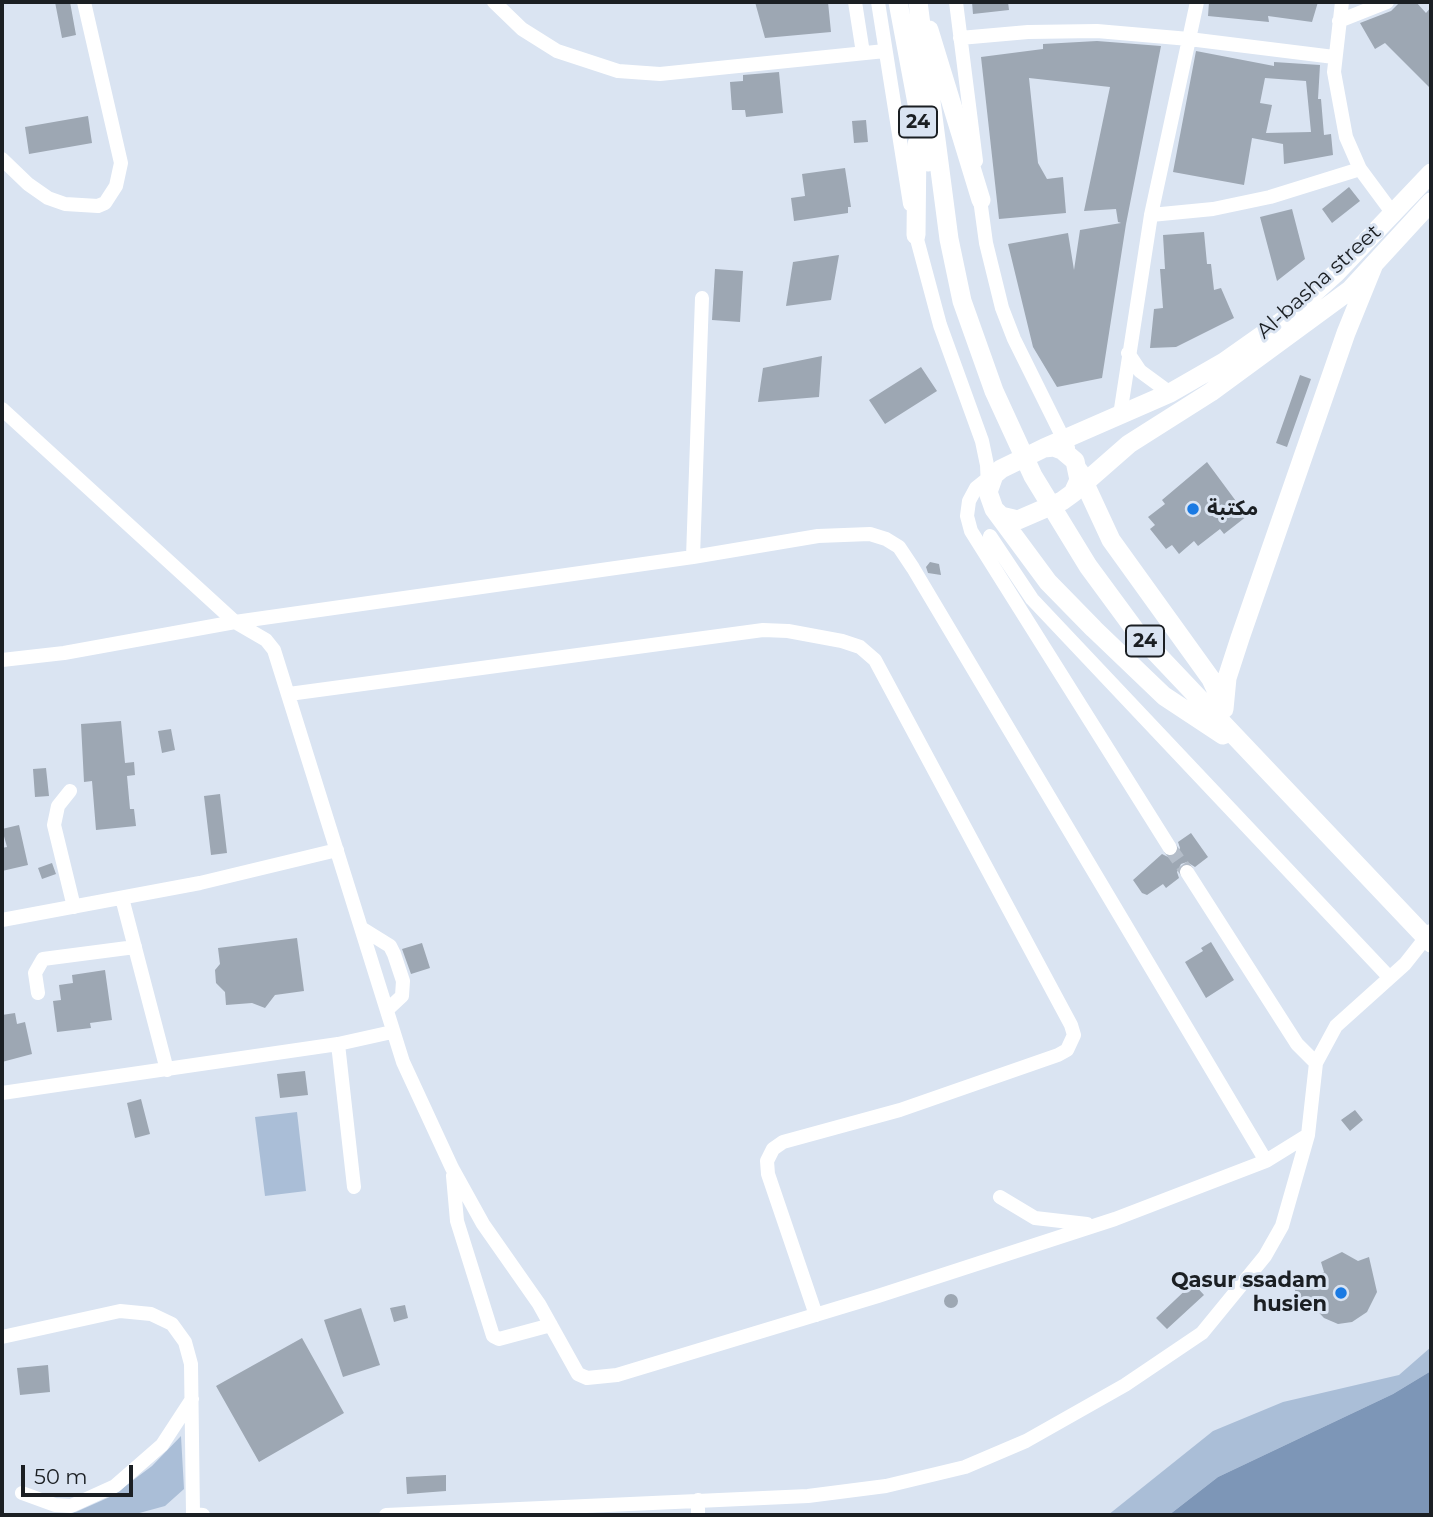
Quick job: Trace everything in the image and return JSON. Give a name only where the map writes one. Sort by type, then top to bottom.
[{"type":"main road","name":"24","points":[[898,2],[918,118],[971,332],[1006,419],[1033,476],[1112,601],[1138,634],[1431,943]]},
{"type":"main road","name":"24","points":[[918,4],[949,239]]},
{"type":"main road","points":[[918,4],[941,62],[981,200]]},
{"type":"main road","points":[[916,235],[918,118]]},
{"type":"main road","name":"Al-basha street","points":[[992,487],[1044,448],[1170,393],[1224,362],[1285,319],[1413,208],[1431,173]]},
{"type":"main road","points":[[998,532],[1062,501],[1078,477],[1211,392],[1310,322],[1350,290],[1374,264],[1413,208]]},
{"type":"main road","points":[[1224,709],[1227,678],[1240,638],[1346,333],[1374,264]]},
{"type":"main road","points":[[1044,448],[1062,450],[1111,540],[1211,679],[1240,739]]},
{"type":"main road","points":[[992,487],[998,532],[1149,681],[1266,767]]},
{"type":"street","points":[[2,159],[28,184],[48,198],[65,204],[98,206],[105,203],[116,186],[121,163],[84,2]]},
{"type":"street","points":[[494,2],[522,29],[557,51],[618,71],[660,74],[885,51]]},
{"type":"street","points":[[855,2],[863,53]]},
{"type":"street","points":[[878,2],[916,235],[940,325],[982,441],[992,487],[976,488],[969,501],[967,516],[971,531],[998,532]]},
{"type":"street","points":[[956,2],[986,243],[1002,308],[1014,339],[1064,440],[1078,477]]},
{"type":"street","points":[[1120,415],[1151,215],[1197,2]]},
{"type":"street","points":[[1342,2],[1334,57],[1343,126],[1360,169],[1413,208]]},
{"type":"street","points":[[1339,21],[1387,2]]},
{"type":"street","points":[[961,38],[1062,31],[1189,38],[1334,57]]},
{"type":"street","points":[[1151,215],[1213,209],[1270,197],[1360,169]]},
{"type":"street","points":[[692,557],[702,298]]},
{"type":"street","points":[[1128,353],[1140,371],[1170,393]]},
{"type":"street","points":[[2,409],[235,622],[266,640],[274,650],[403,1062],[452,1168],[483,1224],[551,1325],[578,1374],[587,1378],[607,1377],[816,1315],[1095,1225],[1266,1161],[1308,1135]]},
{"type":"street","points":[[998,532],[1170,848]]},
{"type":"street","points":[[998,532],[1032,599],[1389,977]]},
{"type":"street","points":[[2,660],[64,653],[235,622],[692,557],[818,536],[870,534],[899,547],[1266,1161]]},
{"type":"street","points":[[289,694],[762,630],[788,631],[842,641],[860,647],[875,660],[1074,1035],[1071,1045],[1058,1055],[921,1103],[783,1142],[773,1149],[767,1161],[768,1174],[816,1315]]},
{"type":"street","points":[[70,791],[58,806],[54,825],[74,907]]},
{"type":"street","points":[[2,920],[122,898],[337,850]]},
{"type":"street","points":[[1187,872],[1297,1044],[1316,1063]]},
{"type":"street","points":[[122,898],[167,1070]]},
{"type":"street","points":[[361,928],[390,946],[403,981],[402,996],[387,1010]]},
{"type":"street","points":[[386,1515],[698,1508],[821,1495],[886,1486],[965,1467],[1026,1441],[1125,1385],[1202,1334],[1265,1256],[1282,1226],[1293,1198],[1308,1135],[1316,1063],[1336,1026],[1405,964],[1431,931]]},
{"type":"street","points":[[38,993],[35,973],[43,959],[135,947]]},
{"type":"street","points":[[2,1093],[338,1044],[393,1032]]},
{"type":"street","points":[[338,1044],[354,1187]]},
{"type":"street","points":[[452,1168],[457,1221],[494,1336],[499,1339],[551,1325]]},
{"type":"street","points":[[1000,1197],[1035,1218],[1095,1225]]},
{"type":"street","points":[[2,1337],[120,1311],[151,1314],[172,1324],[183,1337],[191,1364],[194,1515]]},
{"type":"street","points":[[22,1493],[55,1505],[71,1506],[115,1486],[162,1445],[192,1399]]},
{"type":"shaded area","points":[[297,1112],[306,1191],[265,1196],[255,1117]]},
{"type":"shaded area","points":[[1431,1347],[1431,1371],[1393,1394],[1218,1477],[1169,1515],[1108,1515],[1213,1431],[1283,1402],[1399,1375]]},
{"type":"shaded area","points":[[1431,1371],[1431,1515],[1169,1515],[1218,1477],[1393,1394]]},
{"type":"shaded area","points":[[181,1436],[184,1489],[165,1506],[132,1515],[51,1515],[76,1512],[112,1496],[152,1466]]},
{"type":"building","points":[[55,2],[70,2],[76,35],[62,38]]},
{"type":"building","points":[[755,2],[828,2],[831,32],[765,38]]},
{"type":"building","points":[[972,2],[1008,2],[1009,10],[973,14]]},
{"type":"building","points":[[1209,2],[1318,2],[1312,22],[1268,16],[1269,22],[1208,16]]},
{"type":"building","points":[[1400,2],[1416,2],[1426,13],[1431,7],[1431,89],[1385,43],[1375,49],[1360,23],[1391,11]]},
{"type":"building","points":[[1097,41],[1161,46],[1126,224],[1102,378],[1057,387],[1033,347],[1008,244],[1068,233],[1074,270],[1080,230],[1121,223],[1118,222],[1116,209],[1084,211],[1110,87],[1029,78],[1038,163],[1047,179],[1063,177],[1066,213],[999,219],[981,57],[1043,49],[1043,44]]},
{"type":"building","points":[[1196,51],[1274,66],[1274,62],[1320,65],[1318,99],[1321,99],[1324,135],[1331,134],[1333,155],[1284,164],[1283,144],[1252,138],[1244,185],[1173,172]],"holes":[[[1265,78],[1306,81],[1311,132],[1266,133],[1272,105],[1260,103]]]},
{"type":"building","points":[[779,72],[783,113],[746,117],[745,110],[732,110],[730,82],[743,81],[743,75]]},
{"type":"building","points":[[88,116],[92,143],[29,154],[25,127]]},
{"type":"building","points":[[866,120],[868,142],[854,143],[852,121]]},
{"type":"building","points":[[845,168],[851,207],[848,207],[848,213],[794,221],[791,198],[805,196],[802,174]]},
{"type":"building","points":[[1349,187],[1360,201],[1332,223],[1322,209]]},
{"type":"building","points":[[1292,209],[1305,259],[1277,281],[1260,217]]},
{"type":"building","points":[[1204,232],[1207,264],[1211,264],[1214,290],[1221,288],[1234,318],[1176,347],[1150,348],[1154,309],[1163,308],[1160,269],[1165,269],[1163,235]]},
{"type":"building","points":[[839,255],[831,300],[786,306],[793,262]]},
{"type":"building","points":[[715,269],[743,271],[740,322],[712,320]]},
{"type":"building","points":[[822,356],[819,397],[758,402],[763,368]]},
{"type":"building","points":[[921,367],[937,391],[885,424],[869,400]]},
{"type":"building","points":[[1300,375],[1311,379],[1287,447],[1276,443]]},
{"type":"building","name":"مكتبة","points":[[1207,462],[1247,516],[1224,534],[1220,529],[1198,546],[1194,541],[1179,554],[1172,545],[1166,549],[1150,529],[1155,525],[1148,517],[1165,504],[1162,500]]},
{"type":"building","points":[[930,562],[939,564],[941,575],[928,573],[926,567]]},
{"type":"building","points":[[121,721],[125,763],[134,762],[135,775],[127,776],[130,809],[134,809],[136,826],[96,830],[92,781],[84,782],[81,724]]},
{"type":"building","points":[[171,729],[175,750],[162,753],[158,731]]},
{"type":"building","points":[[46,768],[49,796],[35,797],[33,769]]},
{"type":"building","points":[[220,794],[227,853],[211,855],[204,796]]},
{"type":"building","points":[[19,825],[28,865],[2,871],[2,848],[7,847],[2,829]]},
{"type":"building","points":[[1191,833],[1208,857],[1195,867],[1187,862],[1181,864],[1177,872],[1179,878],[1166,888],[1163,884],[1147,895],[1142,893],[1133,880],[1162,854],[1170,858],[1176,856],[1180,848],[1178,842]]},
{"type":"building","points":[[52,863],[56,874],[42,879],[38,868]]},
{"type":"building","points":[[297,938],[304,991],[275,995],[265,1008],[252,1003],[226,1005],[225,992],[216,983],[215,970],[220,964],[218,948]]},
{"type":"building","points":[[1211,942],[1234,980],[1206,998],[1185,962],[1203,951],[1201,948]]},
{"type":"building","points":[[422,943],[430,968],[411,974],[402,949]]},
{"type":"building","points":[[105,970],[112,1020],[90,1023],[91,1028],[57,1032],[53,1001],[61,1000],[59,985],[73,983],[72,975]]},
{"type":"building","points":[[15,1013],[17,1024],[25,1022],[32,1054],[2,1062],[2,1015]]},
{"type":"building","points":[[305,1071],[308,1095],[280,1098],[277,1074]]},
{"type":"building","points":[[141,1099],[150,1134],[135,1138],[127,1103]]},
{"type":"building","points":[[1355,1110],[1363,1120],[1350,1131],[1341,1120]]},
{"type":"building","points":[[1342,1252],[1358,1261],[1369,1257],[1377,1292],[1367,1312],[1352,1322],[1338,1324],[1324,1318],[1308,1301],[1298,1302],[1293,1282],[1324,1272],[1321,1262]]},
{"type":"building","points":[[1193,1283],[1204,1295],[1167,1329],[1156,1318]]},
{"type":"building","points":[[951,1294],[956,1296],[956,1306],[951,1308],[946,1306],[944,1301],[946,1296]]},
{"type":"building","points":[[405,1305],[408,1318],[394,1322],[390,1308]]},
{"type":"building","points":[[361,1308],[380,1365],[343,1377],[324,1320]]},
{"type":"building","points":[[302,1338],[344,1413],[259,1462],[216,1386]]},
{"type":"building","points":[[48,1365],[50,1392],[20,1395],[17,1368]]},
{"type":"building","points":[[446,1475],[446,1491],[407,1494],[406,1477]]},
{"type":"tunnel","points":[[1170,848],[1187,872]]},
{"type":"place","name":"مكتبة","points":[[1193,509]]},
{"type":"place","name":"Qasur ssadam husien","points":[[1341,1293]]}]
